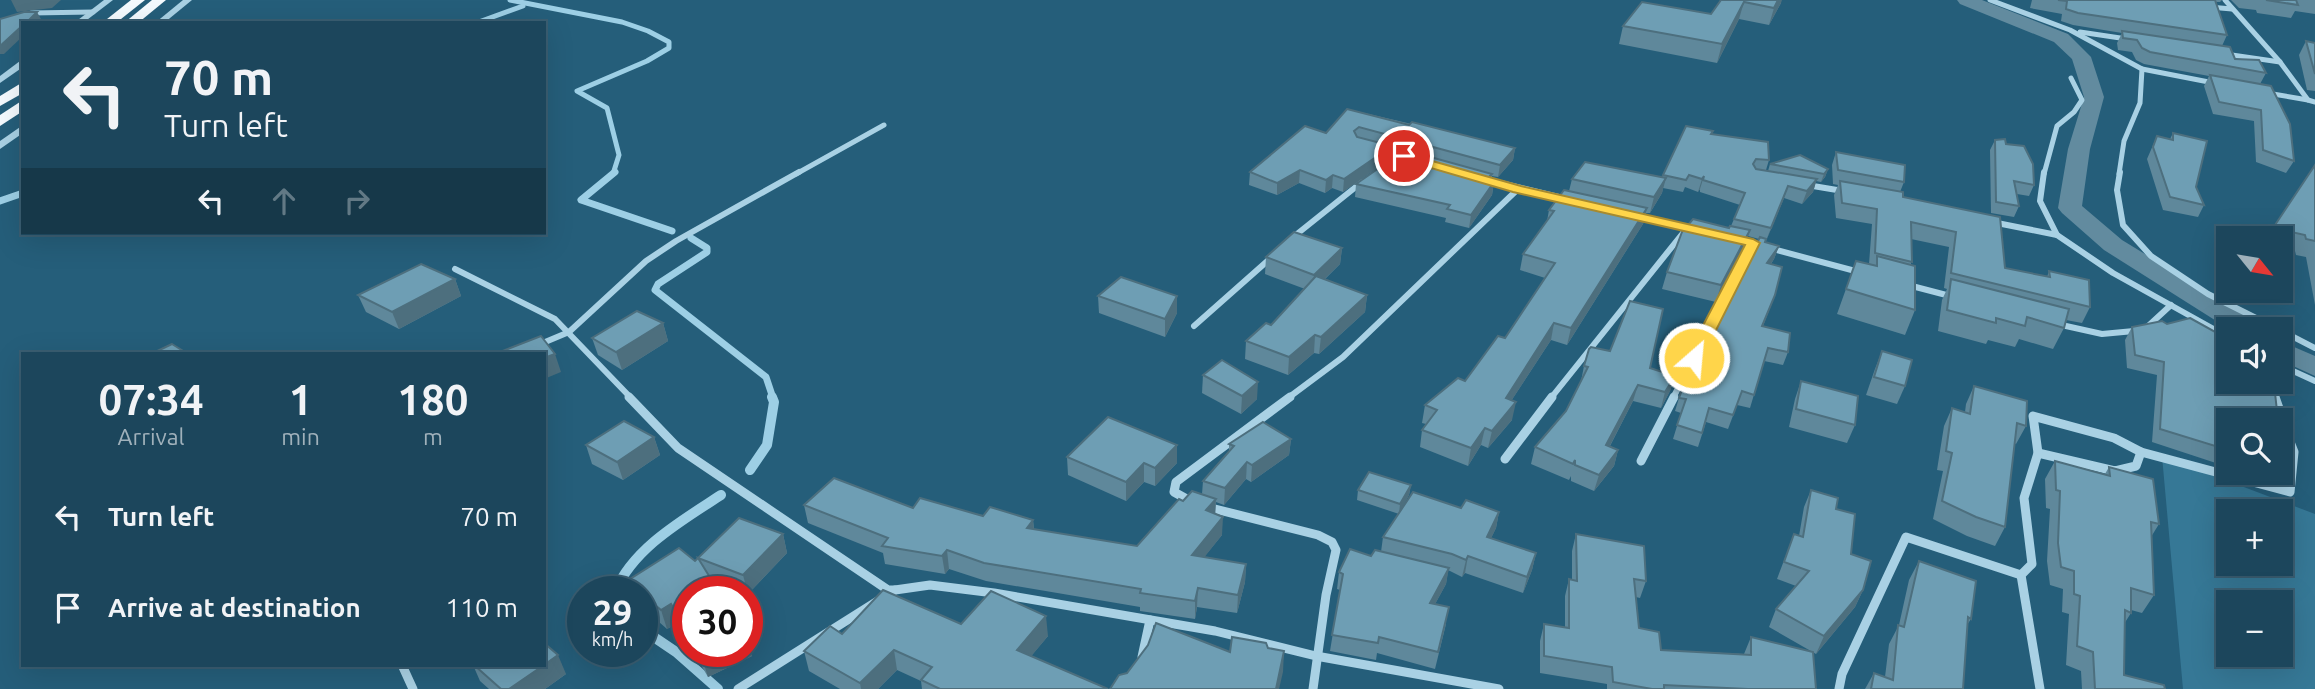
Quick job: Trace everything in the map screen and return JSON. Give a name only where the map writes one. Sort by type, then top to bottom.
[{"type":"highway","points":[[111,21],[139,0]]},
{"type":"highway","points":[[133,21],[160,0]]},
{"type":"highway","points":[[0,102],[21,87]]},
{"type":"highway","points":[[0,122],[21,106]]},
{"type":"street","points":[[81,21],[109,0]]},
{"type":"street","points":[[162,21],[188,0]]},
{"type":"street","points":[[1990,0],[2070,30],[2142,69],[2221,85]]},
{"type":"street","points":[[2225,0],[2280,62],[2308,100]]},
{"type":"street","points":[[2206,6],[2232,9]]},
{"type":"street","points":[[27,13],[93,12]]},
{"type":"street","points":[[2070,30],[2136,40]]},
{"type":"street","points":[[2214,52],[2280,62]]},
{"type":"street","points":[[2,77],[21,64]]},
{"type":"street","points":[[2142,69],[2140,103],[2124,141],[2117,190],[2123,225],[2151,257],[2208,294],[2253,317]]},
{"type":"street","points":[[2057,235],[2040,201],[2046,159],[2057,126],[2074,112],[2082,100],[2071,78]]},
{"type":"street","points":[[2258,91],[2315,102]]},
{"type":"street","points":[[531,348],[569,332],[646,261],[676,242],[884,125]]},
{"type":"street","points":[[0,146],[21,130]]},
{"type":"street","points":[[1289,241],[1370,177]]},
{"type":"street","points":[[1479,177],[1518,189],[1575,201]]},
{"type":"street","points":[[1795,183],[1849,192]]},
{"type":"street","points":[[1313,689],[1316,656],[1336,551],[1332,542],[1318,535],[1230,514],[1180,497],[1174,492],[1176,482],[1343,357],[1518,189]]},
{"type":"street","points":[[1624,213],[1698,230]]},
{"type":"street","points":[[1979,219],[2057,235],[2113,273],[2216,330]]},
{"type":"street","points":[[1505,459],[1589,348],[1687,228]]},
{"type":"street","points":[[1731,238],[1865,274]]},
{"type":"street","points":[[1641,461],[1753,243]]},
{"type":"street","points":[[1194,326],[1280,249]]},
{"type":"street","points":[[455,269],[555,319],[678,448],[888,590],[930,585],[994,593],[1215,631],[1316,656],[1499,689]]},
{"type":"street","points":[[1905,284],[1959,299]]},
{"type":"street","points":[[2050,322],[2102,334],[2125,334],[2147,328],[2171,305]]},
{"type":"street","points":[[2293,337],[2315,348]]},
{"type":"street","points":[[2293,371],[2315,381]]},
{"type":"street","points":[[2021,575],[2032,564],[2024,498],[2038,453],[2033,416],[2114,438],[2141,452],[2290,492],[2294,452],[2274,394]]},
{"type":"street","points":[[2038,453],[2115,471],[2136,466],[2141,452]]},
{"type":"street","points":[[1839,689],[1842,674],[1906,537],[2021,575]]},
{"type":"street","points":[[1336,551],[1346,553]]},
{"type":"street","points":[[2021,575],[2040,689]]},
{"type":"street","points":[[738,689],[894,590]]},
{"type":"street","points":[[1135,670],[1142,661],[1150,620]]},
{"type":"street","points":[[403,667],[413,689]]},
{"type":"shaded area","points":[[2162,456],[2216,476],[2216,485],[2238,485],[2275,499],[2216,499],[2216,576],[2293,576],[2293,506],[2315,514],[2315,689],[2183,689]]},
{"type":"building","points":[[1721,0],[1778,0],[1774,8],[1744,2],[1722,44],[1623,26],[1642,2],[1711,14]]},
{"type":"building","points":[[2058,0],[2215,0],[2227,35],[2078,13],[2066,9],[2067,1]]},
{"type":"building","points":[[2266,0],[2296,0],[2298,5]]},
{"type":"building","points":[[24,12],[37,12],[28,21],[21,21],[21,27],[0,46],[0,19]]},
{"type":"building","points":[[2122,31],[2230,47],[2235,59],[2259,60],[2266,73],[2150,52],[2142,48],[2137,40],[2123,38]]},
{"type":"building","points":[[2306,41],[2315,43],[2315,74]]},
{"type":"building","points":[[2210,75],[2271,86],[2290,124],[2294,161],[2263,150],[2261,110],[2219,102]]},
{"type":"building","points":[[1347,109],[1515,148],[1500,165],[1359,127],[1354,131],[1357,137],[1392,146],[1344,179],[1333,175],[1326,180],[1300,170],[1277,183],[1250,172],[1305,126],[1326,133]]},
{"type":"building","points":[[1686,126],[1713,131],[1711,134],[1768,142],[1769,160],[1756,159],[1753,164],[1756,169],[1817,179],[1807,191],[1788,186],[1771,228],[1734,219],[1745,193],[1703,180],[1704,176],[1702,179],[1689,175],[1686,180],[1663,175]]},
{"type":"building","points":[[2173,133],[2207,141],[2196,187],[2204,205],[2170,197],[2153,147],[2157,136],[2173,140]]},
{"type":"building","points":[[2005,139],[2006,144],[2024,146],[2033,164],[2034,185],[2014,181],[2019,206],[1996,202],[1995,140]]},
{"type":"building","points":[[1405,150],[1492,174],[1486,180],[1494,182],[1471,215],[1447,209],[1450,205],[1356,184]]},
{"type":"building","points":[[1836,152],[1905,165],[1904,182],[1838,170]]},
{"type":"building","points":[[1800,155],[1828,169],[1824,174],[1770,164]]},
{"type":"building","points":[[1585,162],[1666,178],[1654,197],[1572,179]]},
{"type":"building","points":[[2315,165],[2315,241],[2293,232],[2293,226],[2274,226]]},
{"type":"building","points":[[1840,181],[1903,192],[1903,197],[2000,217],[2005,268],[2050,277],[2049,271],[2089,280],[2090,307],[1951,273],[1956,232],[1911,222],[1912,262],[1875,253],[1877,209],[1842,203]]},
{"type":"building","points":[[1564,190],[1647,208],[1571,328],[1554,323],[1506,398],[1516,402],[1492,431],[1485,428],[1471,448],[1422,430],[1437,410],[1425,405],[1458,378],[1465,381],[1498,336],[1505,338],[1555,263],[1523,254],[1554,211],[1549,210]]},
{"type":"building","points":[[1693,219],[1750,230],[1721,285],[1667,272],[1682,232]]},
{"type":"building","points":[[1294,232],[1342,248],[1314,275],[1266,257]]},
{"type":"building","points":[[1760,237],[1766,239],[1765,242],[1779,246],[1767,263],[1782,267],[1775,295],[1762,326],[1790,333],[1788,352],[1768,348],[1754,395],[1742,391],[1733,415],[1709,408],[1702,433],[1677,425],[1686,399],[1679,398],[1685,382]]},
{"type":"building","points":[[1877,256],[1915,266],[1915,310],[1846,289],[1856,261],[1877,266]]},
{"type":"building","points":[[421,264],[455,279],[392,312],[358,295]]},
{"type":"building","points":[[1316,276],[1367,295],[1321,337],[1315,335],[1289,357],[1246,341],[1266,323],[1271,325]]},
{"type":"building","points":[[1121,277],[1177,296],[1165,319],[1098,296]]},
{"type":"building","points":[[1951,279],[2069,309],[2064,328],[2027,317],[2025,326],[1996,318],[1996,323],[1947,310]]},
{"type":"building","points":[[1630,301],[1663,309],[1650,368],[1675,376],[1665,392],[1638,385],[1606,445],[1618,450],[1599,475],[1575,465],[1575,460],[1573,464],[1535,447],[1566,411],[1588,367],[1584,366],[1589,349],[1591,347],[1610,351]]},
{"type":"building","points":[[637,311],[663,323],[616,352],[592,338]]},
{"type":"building","points":[[2190,318],[2216,332],[2216,394],[2275,394],[2277,408],[2216,408],[2216,446],[2160,429],[2164,362],[2135,355],[2132,327],[2162,321],[2167,324]]},
{"type":"building","points":[[541,336],[555,354],[546,357],[546,352],[500,352]]},
{"type":"building","points":[[172,344],[185,352],[155,352]]},
{"type":"building","points":[[1882,351],[1912,360],[1905,386],[1874,377]]},
{"type":"building","points":[[1222,360],[1258,382],[1242,396],[1203,375]]},
{"type":"building","points":[[1801,381],[1858,396],[1855,425],[1796,409]]},
{"type":"building","points":[[1974,386],[2027,401],[2026,426],[2017,423],[2005,527],[1942,501],[1952,453],[1946,451],[1952,408],[1970,414]]},
{"type":"building","points":[[1108,417],[1177,445],[1155,468],[1144,463],[1126,482],[1067,457]]},
{"type":"building","points":[[624,421],[654,437],[617,462],[586,445]]},
{"type":"building","points":[[1263,422],[1291,439],[1252,465],[1247,462],[1225,488],[1203,481],[1234,446],[1229,444]]},
{"type":"building","points":[[2055,461],[2110,476],[2109,467],[2153,479],[2159,524],[2151,522],[2154,595],[2131,588],[2131,613],[2125,610],[2124,675],[2164,685],[2165,689],[2095,689],[2093,652],[2077,646],[2080,596],[2074,594],[2074,571],[2061,567],[2058,543],[2060,491],[2056,490]]},
{"type":"building","points":[[1369,472],[1411,485],[1400,504],[1358,490]]},
{"type":"building","points":[[834,478],[913,508],[920,498],[983,516],[990,507],[1033,520],[1027,528],[1137,546],[1179,499],[1183,501],[1192,491],[1216,499],[1206,510],[1223,517],[1192,555],[1246,564],[1238,595],[1198,588],[1195,601],[1140,593],[1141,589],[984,563],[947,550],[942,556],[882,546],[888,538],[804,505]]},
{"type":"building","points":[[1811,490],[1838,498],[1836,509],[1855,514],[1851,554],[1871,561],[1863,590],[1824,636],[1776,609],[1809,571],[1784,562],[1794,534],[1803,537]]},
{"type":"building","points":[[1413,492],[1461,508],[1466,500],[1499,512],[1487,537],[1536,553],[1527,577],[1468,556],[1466,560],[1383,537]]},
{"type":"building","points":[[739,518],[783,534],[743,575],[698,558]]},
{"type":"building","points":[[1576,534],[1644,546],[1646,581],[1634,579],[1639,628],[1659,632],[1661,650],[1751,655],[1751,637],[1813,652],[1816,689],[1664,685],[1664,689],[1652,689],[1613,682],[1612,667],[1544,656],[1544,624],[1569,628],[1569,579],[1577,581]]},
{"type":"building","points":[[679,548],[695,561],[698,558],[709,576],[672,576],[672,606],[661,610],[658,607],[658,576],[635,576]]},
{"type":"building","points":[[1350,549],[1371,556],[1375,550],[1449,568],[1430,603],[1449,607],[1438,652],[1379,637],[1378,643],[1332,635],[1343,574],[1339,572]]},
{"type":"building","points":[[1919,561],[1976,581],[1971,619],[1968,617],[1963,689],[1871,689],[1874,673],[1893,680],[1898,625],[1904,627]]},
{"type":"building","points":[[883,590],[961,624],[991,591],[1046,616],[1017,650],[1108,689],[940,689],[921,680],[932,667],[894,650],[860,683],[804,651],[830,626],[842,634]]},
{"type":"building","points":[[1156,623],[1230,652],[1232,637],[1266,643],[1268,648],[1284,651],[1276,689],[1110,689],[1119,675],[1127,673],[1148,645]]},
{"type":"building","points":[[546,645],[558,655],[546,664]]},
{"type":"building","points":[[476,667],[541,667],[509,689],[501,689]]},
{"type":"waterway","points":[[510,0],[622,22],[669,42],[669,48],[647,61],[577,91],[607,108],[619,155],[613,174]]},
{"type":"waterway","points":[[1966,0],[2061,38],[2081,57],[2094,97],[2079,149],[2070,208],[2113,245],[2229,317]]},
{"type":"waterway","points":[[482,21],[523,6]]},
{"type":"waterway","points":[[613,174],[581,200],[672,231]]},
{"type":"waterway","points":[[0,201],[21,194]]},
{"type":"waterway","points":[[691,238],[707,248],[707,252],[658,284],[655,290],[766,377],[773,398]]},
{"type":"waterway","points":[[2293,356],[2315,367]]},
{"type":"waterway","points":[[750,470],[767,445],[774,402],[772,397]]},
{"type":"waterway","points":[[623,576],[660,536],[721,495]]},
{"type":"waterway","points":[[658,640],[718,689]]},
{"type":"route","points":[[1404,156],[1518,189],[1753,243],[1694,358]]}]
